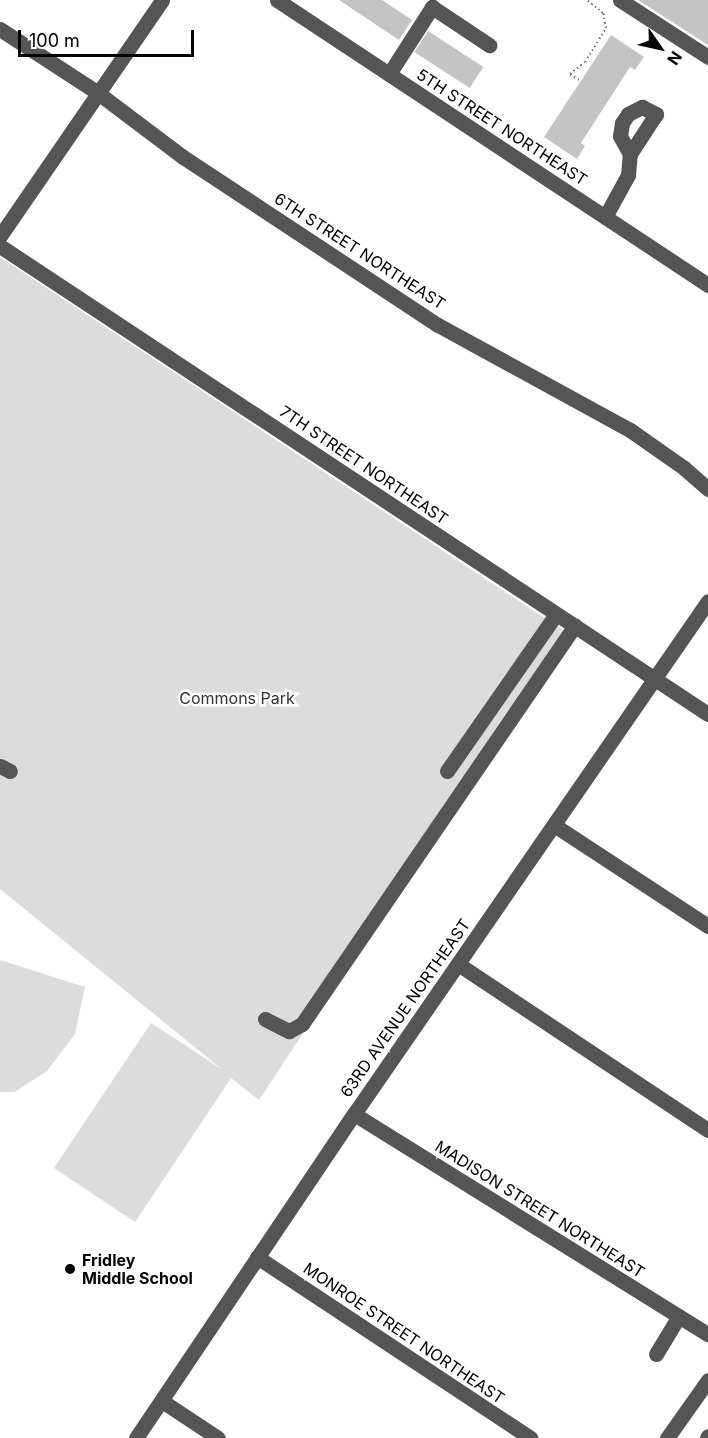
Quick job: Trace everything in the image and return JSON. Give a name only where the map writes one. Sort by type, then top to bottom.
[{"type":"street","points":[[0,236],[162,0]]},
{"type":"street","name":"5TH STREET NORTHEAST","points":[[277,0],[708,285]]},
{"type":"street","points":[[620,0],[708,57]]},
{"type":"street","points":[[388,74],[427,3],[489,45]]},
{"type":"street","name":"6TH STREET NORTHEAST","points":[[0,29],[98,93],[183,157],[429,318],[630,430],[684,468],[708,489]]},
{"type":"street","points":[[605,217],[623,188],[630,154]]},
{"type":"street","name":"7TH STREET NORTHEAST","points":[[0,246],[708,714]]},
{"type":"street","name":"63RD AVENUE NORTHEAST","points":[[136,1438],[354,1114],[708,601]]},
{"type":"street","points":[[447,771],[556,614]]},
{"type":"street","points":[[265,1019],[288,1031],[302,1024],[575,626]]},
{"type":"street","points":[[554,825],[708,926]]},
{"type":"street","points":[[458,964],[708,1130]]},
{"type":"street","name":"MADISON STREET NORTHEAST","points":[[354,1114],[708,1334]]},
{"type":"street","name":"MONROE STREET NORTHEAST","points":[[257,1257],[530,1438]]},
{"type":"street","points":[[656,1354],[679,1316]]},
{"type":"street","points":[[667,1438],[708,1380]]},
{"type":"street","points":[[162,1401],[218,1438]]},
{"type":"path","points":[[579,80],[570,74],[585,62],[606,28],[603,13],[587,0]]},
{"type":"green space","name":"Commons Park","points":[[0,257],[567,633],[259,1100],[231,1078],[135,1222],[54,1168],[151,1023],[223,1070],[0,889]]},
{"type":"green space","points":[[0,960],[85,987],[75,1034],[47,1071],[14,1092],[0,1092]]},
{"type":"building","points":[[339,0],[382,0],[412,20],[399,40]]},
{"type":"building","points":[[638,0],[708,0],[708,45]]},
{"type":"building","points":[[428,31],[483,67],[470,88],[414,52]]},
{"type":"building","points":[[611,35],[644,57],[635,70],[630,67],[581,143],[585,146],[577,159],[544,137]]},
{"type":"place","name":"Fridley Middle School","points":[[70,1269]]}]
